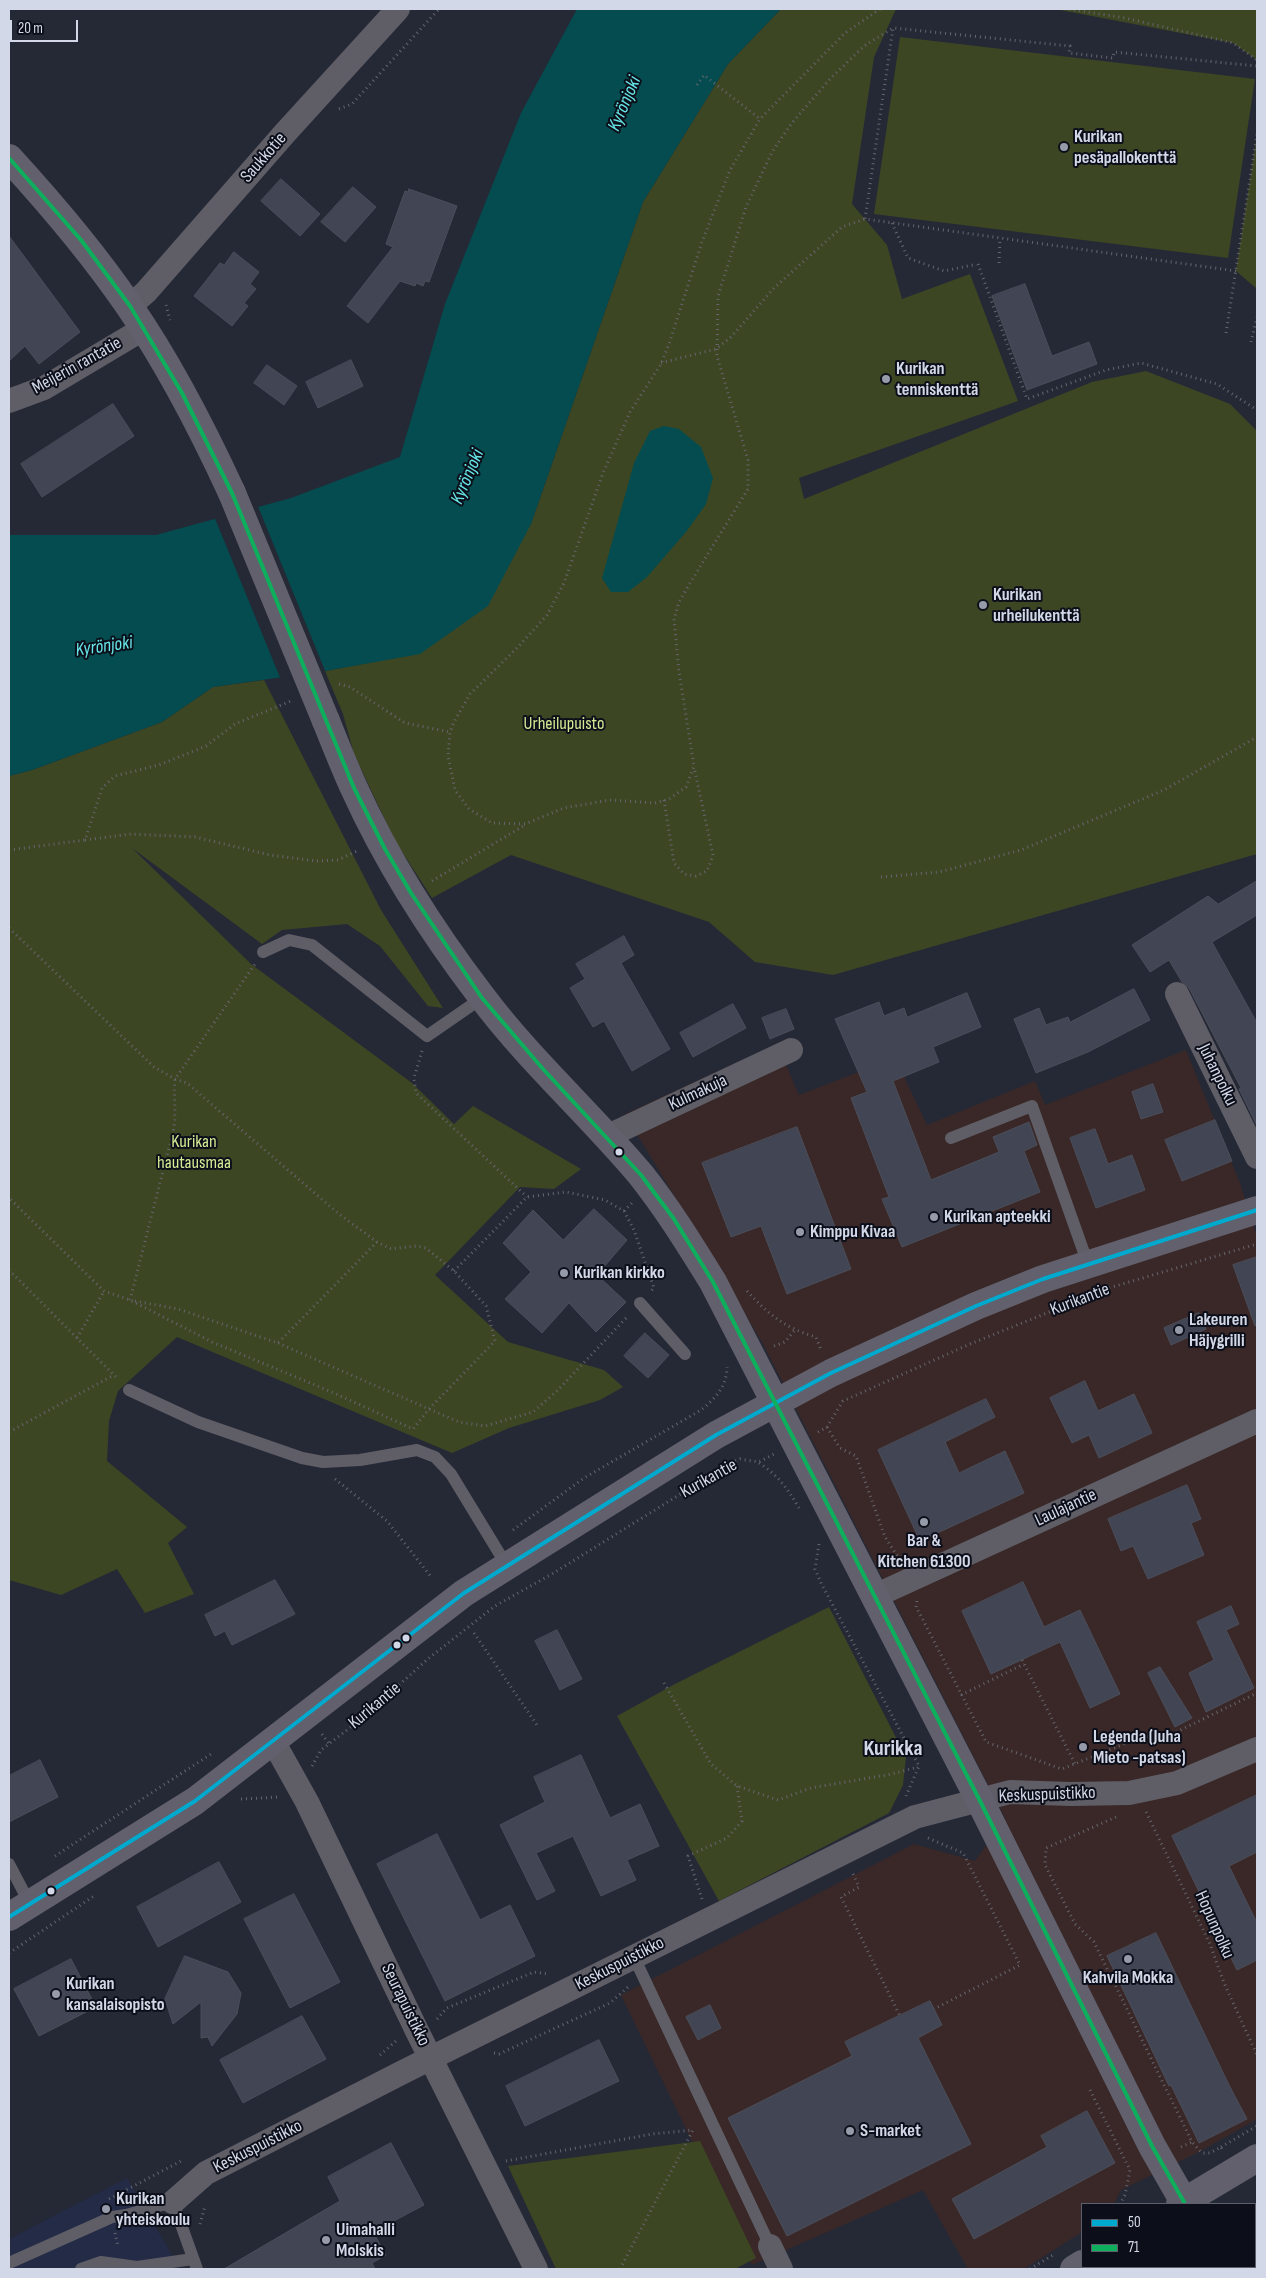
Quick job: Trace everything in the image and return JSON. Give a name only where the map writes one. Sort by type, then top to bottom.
[{"type":"main road","points":[[9,158],[81,240],[136,317],[187,401],[232,493],[354,788],[385,849],[411,893],[482,998],[543,1069],[641,1175],[679,1227],[713,1282],[979,1799],[1148,2139],[1182,2203]]},
{"type":"main road","name":"Kurikantie","points":[[19,1910],[195,1800],[464,1594],[716,1435],[830,1373],[976,1306],[1043,1279],[1257,1210]]},
{"type":"main road","points":[[1185,2203],[1257,2158]]},
{"type":"street","name":"Saukkotie","points":[[136,317],[146,292],[285,133],[398,9]]},
{"type":"street","name":"Meijerin rantatie","points":[[9,401],[44,388],[136,317]]},
{"type":"street","name":"Juhanpolku","points":[[1177,994],[1257,1157]]},
{"type":"street","name":"Kulmakuja","points":[[606,1137],[791,1050]]},
{"type":"street","name":"Laulajantie","points":[[875,1596],[1257,1421]]},
{"type":"street","name":"Seurapuistikko","points":[[273,1741],[296,1782],[536,2269]]},
{"type":"street","name":"Keskuspuistikko","points":[[173,2202],[206,2173],[634,1957],[979,1799],[1010,1792],[1071,1794],[1129,1792],[1177,1784],[1257,1749]]},
{"type":"street","points":[[770,2246],[781,2269]]},
{"type":"lane","points":[[263,952],[289,940],[312,945],[427,1036],[482,998]]},
{"type":"lane","points":[[951,1138],[1032,1106],[1088,1264]]},
{"type":"lane","points":[[640,1303],[685,1354]]},
{"type":"lane","points":[[129,1390],[198,1422],[302,1458],[323,1462],[360,1460],[417,1450],[435,1457],[451,1474],[507,1566]]},
{"type":"lane","points":[[9,1864],[19,1910]]},
{"type":"lane","points":[[634,1957],[770,2246]]},
{"type":"lane","points":[[81,2269],[101,2262],[137,2267],[195,2264],[173,2202]]},
{"type":"lane","name":"Keskuspuistikko","points":[[9,2263],[112,2217],[173,2202]]},
{"type":"path","points":[[335,112],[352,104],[439,9]]},
{"type":"path","points":[[525,824],[492,823],[469,808],[455,790],[448,756],[450,732],[470,694],[519,646],[547,615],[564,583],[603,472],[630,412],[660,364],[669,344],[702,242],[730,170],[760,119],[845,33],[880,9]]},
{"type":"path","points":[[1069,9],[1125,18],[1234,43],[1257,60]]},
{"type":"path","points":[[664,800],[674,863],[684,874],[696,876],[707,871],[713,855],[694,766],[678,672],[674,619],[679,602],[748,489],[748,460],[727,393],[716,349],[718,296],[746,207],[772,152],[791,124],[830,79],[864,46],[893,28],[1070,46],[1069,53],[1113,58],[1114,52],[1257,66]]},
{"type":"path","points":[[865,219],[893,28]]},
{"type":"path","points":[[696,85],[704,75],[760,119]]},
{"type":"path","points":[[1226,333],[1257,134]]},
{"type":"path","points":[[660,364],[716,349],[731,337],[774,288],[813,253],[842,228],[865,219],[1236,271]]},
{"type":"path","points":[[892,223],[908,258],[944,271],[973,265]]},
{"type":"path","points":[[999,263],[1000,238]]},
{"type":"path","points":[[978,264],[1027,399],[1106,370],[1140,363],[1218,384],[1257,410]]},
{"type":"path","points":[[168,297],[166,307],[172,328]]},
{"type":"path","points":[[1251,342],[1257,317]]},
{"type":"path","points":[[339,686],[350,687],[405,723],[450,732]]},
{"type":"path","points":[[84,840],[102,788],[115,776],[159,765],[206,746],[234,724],[291,701]]},
{"type":"path","points":[[881,877],[939,872],[1021,850],[1164,790],[1257,737]]},
{"type":"path","points":[[411,893],[525,824],[564,808],[610,800],[655,803],[664,800],[686,787],[694,766]]},
{"type":"path","points":[[9,850],[131,834],[195,837],[270,856],[316,861],[338,860],[364,847]]},
{"type":"path","points":[[9,928],[154,1067],[175,1079],[187,1083],[339,1214],[377,1242],[391,1249],[416,1246],[426,1248],[454,1271],[486,1306],[495,1341],[429,1409],[413,1429],[334,1393],[212,1342],[130,1300],[104,1291],[9,1198]]},
{"type":"path","points":[[130,1300],[174,1132],[177,1114],[174,1092],[175,1079],[263,952]]},
{"type":"path","points":[[427,1036],[414,1078],[416,1094],[527,1197]]},
{"type":"path","points":[[130,1300],[178,1309],[278,1343],[459,1422],[485,1426],[533,1412],[557,1391],[654,1288],[634,1230],[624,1211],[605,1200],[566,1192],[527,1197],[454,1271]]},
{"type":"path","points":[[624,1211],[636,1199]]},
{"type":"path","points":[[278,1343],[377,1242]]},
{"type":"path","name":"Kurikantie","points":[[296,1782],[310,1769],[321,1750],[360,1720],[429,1658],[495,1606],[552,1574],[732,1462],[740,1459],[759,1462],[796,1444],[827,1427],[844,1401],[970,1344],[1109,1288],[1257,1244]]},
{"type":"path","points":[[9,1270],[114,1375],[9,1432]]},
{"type":"path","points":[[77,1338],[104,1291]]},
{"type":"path","points":[[794,1330],[816,1337]]},
{"type":"path","points":[[827,1427],[840,1448],[856,1456],[885,1537],[903,1564],[918,1598],[916,1607],[986,1742],[1062,1769],[1142,1737],[1168,1736],[1257,1693]]},
{"type":"path","points":[[759,1462],[775,1473],[788,1489],[801,1512]]},
{"type":"path","points":[[330,1476],[387,1521],[432,1578]]},
{"type":"path","points":[[815,1535],[820,1543],[815,1569],[821,1583],[919,1766]]},
{"type":"path","points":[[474,1633],[537,1725]]},
{"type":"path","points":[[1022,1660],[1075,1764]]},
{"type":"path","points":[[960,1695],[1024,1664]]},
{"type":"path","points":[[664,1683],[711,1764],[737,1786],[778,1800],[811,1788],[892,1774],[919,1766]]},
{"type":"path","points":[[919,1766],[905,1798],[920,1827],[963,1853],[1020,1965],[934,2008]]},
{"type":"path","points":[[702,1899],[688,1856],[726,1838],[742,1821],[737,1786]]},
{"type":"path","name":"Hopunpolku","points":[[1144,1807],[1210,1944],[1224,1983],[1257,2054]]},
{"type":"path","points":[[1124,1814],[1046,1848],[1045,1865],[1075,1924],[1094,1942],[1192,2142]]},
{"type":"path","points":[[852,1873],[859,1887],[841,1897],[900,2016]]},
{"type":"path","points":[[1090,2090],[1130,2170],[1125,2195],[1121,2203]]},
{"type":"path","points":[[620,2269],[705,2107]]},
{"type":"path","points":[[1221,2147],[1257,2126]]},
{"type":"path","points":[[500,2162],[652,2134],[693,2130]]},
{"type":"shaded area","points":[[777,1044],[799,1095],[895,1058],[927,1125],[1035,1081],[1045,1105],[1186,1050],[1240,1183],[1257,1237],[1257,2119],[1203,2150],[1121,2190],[1114,2203],[1081,2203],[1081,2233],[1024,2269],[968,2269],[923,2190],[752,2265],[621,1995],[914,1844],[975,1861],[1005,1818],[763,1344],[625,1114]]},
{"type":"shaded area","name":"Kurikan yhteiskoulu","points":[[127,2178],[180,2269],[9,2269],[9,2239]]},
{"type":"green space","name":"Urheilupuisto","points":[[781,9],[896,9],[874,57],[852,204],[887,245],[902,299],[970,274],[1018,401],[799,478],[804,499],[1092,382],[1146,371],[1230,404],[1257,431],[1257,854],[833,975],[755,962],[709,922],[511,855],[432,898],[395,841],[354,754],[343,714],[325,671],[420,653],[531,524],[643,202],[728,64]]},
{"type":"green space","points":[[1055,9],[1257,9],[1257,60],[1233,43]]},
{"type":"green space","name":"Kurikan pesäpallokenttä","points":[[900,37],[1255,79],[1228,258],[874,214]]},
{"type":"green space","points":[[1257,134],[1257,289],[1236,271]]},
{"type":"green space","name":"Kurikan hautausmaa","points":[[264,680],[381,910],[443,1008],[428,1006],[380,946],[347,924],[282,930],[262,944],[132,848],[251,964],[412,1083],[454,1124],[473,1106],[581,1169],[554,1189],[520,1187],[435,1275],[508,1342],[604,1370],[623,1387],[600,1400],[509,1428],[452,1453],[177,1337],[118,1391],[109,1421],[107,1461],[187,1527],[168,1543],[194,1594],[145,1613],[117,1569],[61,1595],[9,1580],[9,776],[32,770],[162,722],[213,687]]},
{"type":"green space","points":[[829,1607],[906,1757],[903,1785],[889,1813],[719,1901],[617,1716],[675,1684]]},
{"type":"green space","points":[[700,2141],[756,2258],[735,2269],[556,2269],[508,2166]]},
{"type":"water","name":"Kyrönjoki","points":[[577,9],[781,9],[728,64],[643,202],[531,524],[488,606],[420,654],[325,671],[213,687],[162,722],[32,770],[9,776],[9,535],[156,535],[291,498],[400,457],[445,304],[521,113]]},
{"type":"water","points":[[664,426],[679,429],[701,447],[713,478],[706,504],[686,532],[647,577],[628,592],[611,592],[602,578],[634,463],[650,431]]},
{"type":"pier","points":[[257,504],[326,673],[281,680],[214,516]]},
{"type":"building","points":[[281,179],[320,214],[300,236],[261,201]]},
{"type":"building","points":[[353,187],[376,207],[345,242],[321,222]]},
{"type":"building","points":[[409,189],[457,206],[429,282],[425,281],[423,286],[416,283],[415,286],[400,281],[368,323],[347,306],[393,247],[386,244],[405,191],[408,192]]},
{"type":"building","points":[[9,236],[80,332],[39,364],[25,346],[9,361]]},
{"type":"building","points":[[234,252],[259,272],[250,284],[256,289],[244,303],[248,306],[232,326],[194,296],[220,263],[224,265]]},
{"type":"building","points":[[1025,284],[1052,356],[1089,342],[1097,364],[1027,390],[992,296]]},
{"type":"building","points":[[351,360],[363,386],[318,408],[306,382]]},
{"type":"building","points":[[267,365],[297,386],[284,405],[254,383]]},
{"type":"building","points":[[113,404],[134,436],[42,497],[21,464]]},
{"type":"building","points":[[1257,881],[1257,915],[1212,942],[1257,1023],[1257,1126],[1239,1089],[1241,1088],[1189,988],[1182,982],[1169,960],[1150,972],[1132,945],[1208,896],[1218,904]]},
{"type":"building","points":[[624,936],[634,955],[621,963],[670,1049],[632,1071],[604,1021],[593,1027],[570,988],[585,979],[576,964]]},
{"type":"building","points":[[1134,989],[1150,1020],[1088,1052],[1036,1073],[1014,1019],[1039,1008],[1046,1025],[1068,1017],[1070,1022]]},
{"type":"building","points":[[967,993],[981,1027],[933,1047],[939,1062],[893,1081],[931,1180],[999,1152],[993,1137],[1029,1122],[1037,1145],[1024,1151],[1040,1192],[902,1247],[882,1199],[889,1197],[851,1098],[867,1092],[835,1019],[879,1002],[884,1016],[904,1008],[907,1017]]},
{"type":"building","points":[[733,1004],[746,1028],[693,1057],[680,1033]]},
{"type":"building","points":[[786,1009],[794,1029],[770,1039],[762,1018]]},
{"type":"building","points":[[1153,1084],[1163,1112],[1141,1119],[1132,1092]]},
{"type":"building","points":[[1215,1120],[1232,1161],[1182,1181],[1165,1140]]},
{"type":"building","name":"Kimppu Kivaa","points":[[797,1127],[851,1269],[787,1294],[761,1226],[731,1237],[702,1163]]},
{"type":"building","points":[[1095,1129],[1108,1164],[1132,1155],[1145,1190],[1096,1208],[1070,1138]]},
{"type":"building","name":"Kurikan kirkko","points":[[594,1209],[627,1240],[597,1275],[626,1302],[596,1332],[569,1303],[542,1333],[505,1299],[531,1272],[503,1243],[533,1210],[563,1240]]},
{"type":"building","points":[[1257,1257],[1257,1325],[1255,1326],[1233,1265]]},
{"type":"building","points":[[1199,1313],[1206,1329],[1171,1345],[1164,1328]]},
{"type":"building","points":[[645,1333],[669,1355],[648,1378],[624,1356]]},
{"type":"building","points":[[1085,1381],[1098,1411],[1134,1394],[1152,1433],[1099,1458],[1089,1435],[1072,1443],[1050,1398]]},
{"type":"building","points":[[986,1399],[995,1417],[945,1442],[959,1473],[1005,1451],[1024,1493],[920,1541],[878,1450]]},
{"type":"building","points":[[1187,1485],[1201,1519],[1191,1523],[1204,1555],[1148,1579],[1133,1546],[1121,1551],[1108,1519]]},
{"type":"building","points":[[275,1580],[295,1614],[232,1645],[225,1631],[215,1636],[205,1615]]},
{"type":"building","points":[[1023,1582],[1044,1627],[1080,1610],[1120,1694],[1090,1708],[1060,1642],[991,1674],[962,1611]]},
{"type":"building","points":[[1231,1606],[1239,1624],[1226,1630],[1254,1688],[1206,1712],[1189,1673],[1214,1660],[1197,1622]]},
{"type":"building","points":[[557,1630],[582,1679],[560,1690],[535,1641]]},
{"type":"building","points":[[1160,1667],[1192,1718],[1175,1727],[1148,1673]]},
{"type":"building","points":[[581,1755],[610,1818],[640,1804],[659,1846],[627,1860],[636,1880],[601,1896],[573,1836],[536,1853],[555,1891],[537,1900],[500,1825],[545,1802],[534,1777]]},
{"type":"building","points":[[40,1760],[58,1797],[9,1822],[9,1776]]},
{"type":"building","points":[[1257,1795],[1257,1852],[1229,1866],[1257,1923],[1257,1960],[1237,1970],[1172,1836]]},
{"type":"building","points":[[437,1834],[480,1920],[510,1905],[535,1956],[445,2001],[377,1864]]},
{"type":"building","points":[[219,1862],[241,1902],[158,1947],[137,1907]]},
{"type":"building","points":[[294,1894],[340,1982],[290,2008],[244,1919]]},
{"type":"building","points":[[1156,1933],[1247,2119],[1199,2143],[1171,2085],[1169,2086],[1107,1956]]},
{"type":"building","points":[[185,1956],[228,1972],[241,1993],[237,2014],[212,2046],[208,2037],[201,2038],[201,2002],[173,2024],[165,1999]]},
{"type":"building","points":[[71,1959],[96,2007],[39,2036],[14,1989]]},
{"type":"building","name":"S-market","points":[[930,2001],[942,2025],[918,2038],[971,2144],[787,2236],[728,2118],[852,2056],[845,2042]]},
{"type":"building","points":[[710,2005],[721,2028],[698,2040],[686,2017]]},
{"type":"building","points":[[302,2016],[326,2059],[243,2103],[220,2060]]},
{"type":"building","points":[[599,2040],[619,2081],[525,2126],[506,2086]]},
{"type":"building","points":[[1087,2111],[1115,2163],[974,2239],[952,2199],[1047,2147],[1041,2136]]},
{"type":"building","points":[[391,2143],[424,2205],[373,2232],[386,2255],[372,2263],[375,2269],[224,2269],[340,2201],[328,2177]]},
{"type":"transit line","name":"71","points":[[9,158],[81,240],[130,306],[182,393],[232,493],[354,788],[385,849],[411,893],[482,998],[543,1069],[641,1175],[674,1219],[713,1282],[979,1799],[1152,2146],[1184,2202]]},
{"type":"transit line","name":"50","points":[[9,1917],[195,1801],[464,1593],[716,1435],[831,1373],[976,1306],[1043,1279],[1257,1210]]},
{"type":"place","name":"Kurikan pesäpallokenttä","points":[[1064,147]]},
{"type":"place","name":"Kurikan tenniskenttä","points":[[886,379]]},
{"type":"place","name":"Kurikan urheilukenttä","points":[[983,605]]},
{"type":"place","name":"Kurikan apteekki","points":[[934,1217]]},
{"type":"place","name":"Kimppu Kivaa","points":[[800,1232]]},
{"type":"place","name":"Kurikan kirkko","points":[[564,1273]]},
{"type":"place","name":"Lakeuren Häjygrilli","points":[[1179,1330]]},
{"type":"place","name":"Bar & Kitchen 61300","points":[[924,1522]]},
{"type":"place","name":"Legenda (Juha Mieto -patsas)","points":[[1083,1747]]},
{"type":"place","name":"Kahvila Mokka","points":[[1128,1959]]},
{"type":"place","name":"Kurikan kansalaisopisto","points":[[56,1994]]},
{"type":"place","name":"S-market","points":[[850,2131]]},
{"type":"place","name":"Kurikan yhteiskoulu","points":[[106,2209]]},
{"type":"place","name":"Uimahalli Molskis","points":[[326,2240]]},
{"type":"district","name":"Kurikka","points":[[893,1749]]}]
